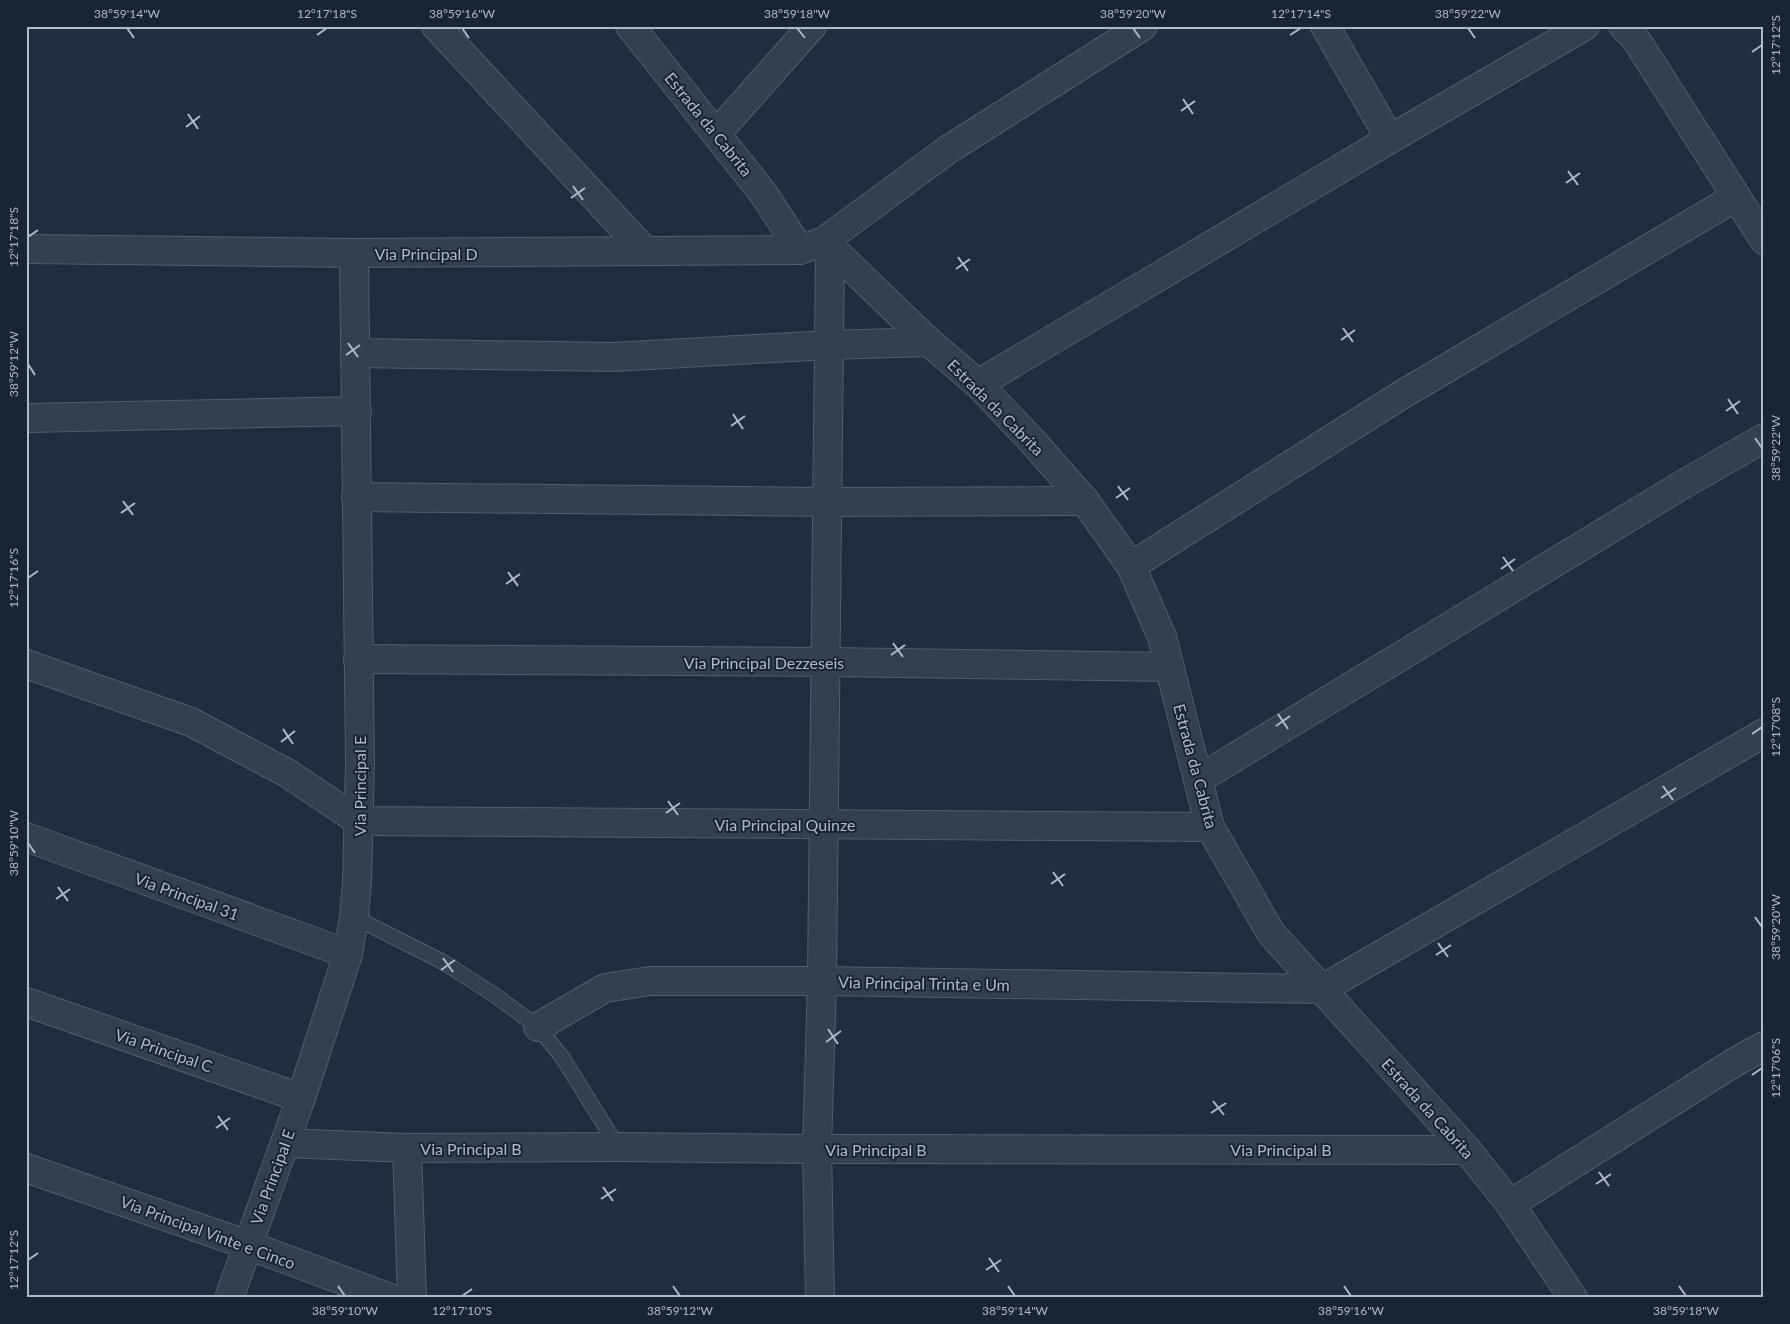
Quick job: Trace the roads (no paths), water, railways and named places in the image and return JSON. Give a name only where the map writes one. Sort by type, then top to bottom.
[{"type":"street","points":[[436,26],[645,251]]},
{"type":"street","name":"Estrada da Cabrita","points":[[630,26],[763,193],[818,246],[978,384],[1085,501],[1131,566],[1162,637],[1210,828],[1271,933],[1466,1150],[1510,1204],[1573,1298]]},
{"type":"street","points":[[717,133],[812,26]]},
{"type":"street","points":[[820,1298],[817,1149],[822,981],[828,345],[818,246],[949,149],[1143,26]]},
{"type":"street","points":[[1325,26],[1390,139]]},
{"type":"street","points":[[978,384],[1390,139],[1585,26]]},
{"type":"street","points":[[1624,26],[1635,38],[1764,240]]},
{"type":"street","points":[[1131,566],[1403,394],[1736,197]]},
{"type":"street","name":"Via Principal D","points":[[26,249],[354,253],[645,251],[818,246]]},
{"type":"street","name":"Via Principal E","points":[[229,1298],[301,1098],[348,954],[354,917],[360,763],[354,253]]},
{"type":"street","points":[[356,353],[614,356],[929,342]]},
{"type":"street","points":[[26,418],[357,411]]},
{"type":"street","points":[[1199,780],[1682,485],[1764,438]]},
{"type":"street","points":[[356,498],[826,502],[1085,501]]},
{"type":"street","name":"Via Principal Dezzeseis","points":[[358,660],[826,662],[1169,667]]},
{"type":"street","points":[[26,664],[191,722],[288,773],[359,821]]},
{"type":"street","points":[[1322,989],[1764,734]]},
{"type":"street","name":"Via Principal Quinze","points":[[359,821],[1210,828]]},
{"type":"street","name":"Via Principal 31","points":[[26,837],[348,954]]},
{"type":"street","name":"Via Principal Trinta e Um","points":[[538,1027],[605,988],[650,981],[822,981],[1322,989]]},
{"type":"street","name":"Via Principal C","points":[[26,1002],[301,1098]]},
{"type":"street","points":[[1510,1204],[1735,1062],[1764,1046]]},
{"type":"street","name":"Via Principal B","points":[[285,1143],[407,1148],[618,1146],[817,1149],[1466,1150]]},
{"type":"street","points":[[407,1148],[412,1298]]},
{"type":"street","name":"Via Principal Vinte e Cinco","points":[[26,1168],[248,1245],[390,1298]]},
{"type":"lane","points":[[354,917],[443,962],[496,996],[538,1027],[562,1057],[618,1146]]}]
